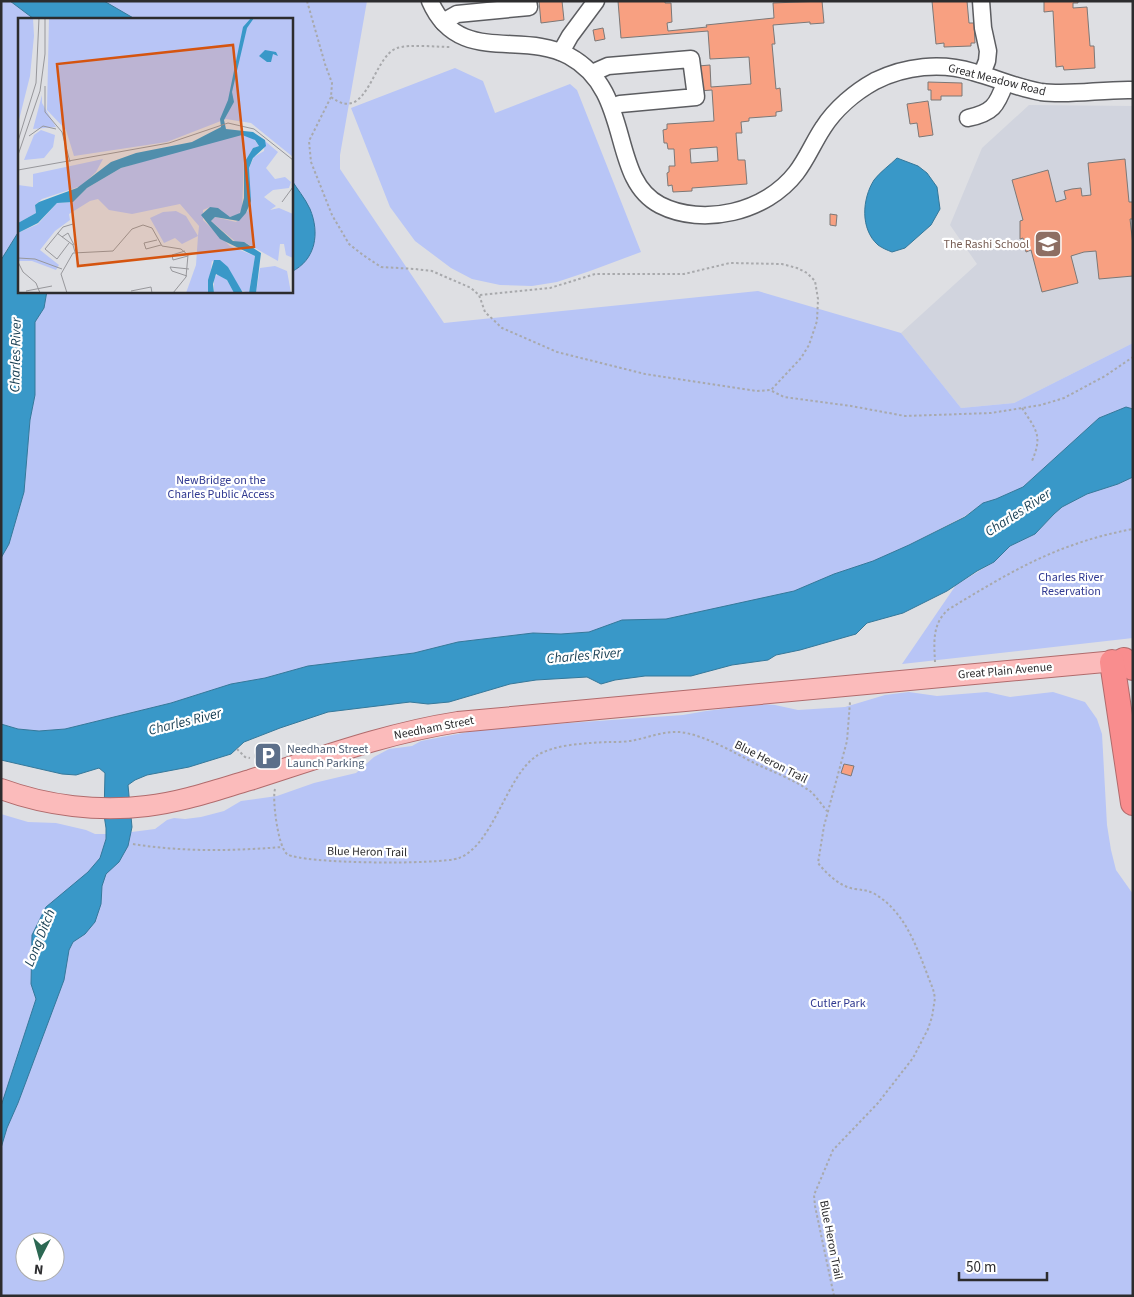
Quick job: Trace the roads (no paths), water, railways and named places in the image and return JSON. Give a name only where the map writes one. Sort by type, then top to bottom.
[{"type":"highway","points":[[1125,662],[1133,803]]},
{"type":"main road","name":"Great Plain Avenue","points":[[878,682],[1125,662]]},
{"type":"main road","name":"Needham Street","points":[[1,789],[51,803],[92,808],[145,806],[198,796],[390,736],[458,722],[878,682]]},
{"type":"street","name":"Great Meadow Road","points":[[430,1],[443,22],[454,31],[468,38],[488,44],[540,47],[561,52],[592,73],[604,90],[612,107],[630,168],[644,193],[655,202],[672,209],[693,214],[715,214],[748,206],[769,196],[797,172],[823,127],[850,98],[874,82],[902,71],[922,67],[953,67],[982,74],[1022,88],[1051,93],[1133,90]]},
{"type":"street","points":[[443,22],[453,15],[462,13],[529,7],[528,1]]},
{"type":"street","points":[[561,52],[570,36],[596,1]]},
{"type":"street","points":[[981,1],[984,34],[988,51],[987,61],[982,74]]},
{"type":"street","points":[[592,73],[608,66],[691,59],[696,97],[620,104],[612,107]]},
{"type":"street","points":[[968,118],[992,109],[999,100],[1005,83]]},
{"type":"water","points":[[10,1],[104,1],[133,18],[33,18]]},
{"type":"water","points":[[897,158],[918,166],[927,173],[937,187],[940,209],[931,225],[905,248],[892,252],[880,246],[872,238],[866,222],[865,205],[874,180]]},
{"type":"water","points":[[292,180],[310,209],[315,227],[314,245],[311,253],[299,267],[292,271]]},
{"type":"water","name":"Charles River","points":[[18,233],[18,292],[47,292],[44,308],[35,322],[35,395],[30,420],[24,492],[9,544],[1,558],[1,260]]},
{"type":"water","points":[[1126,407],[1133,409],[1133,477],[1087,494],[1062,507],[1035,534],[1010,546],[994,562],[947,591],[903,613],[867,623],[856,634],[776,655],[768,660],[732,665],[691,676],[645,676],[601,684],[587,677],[536,680],[510,684],[449,702],[428,704],[410,702],[328,712],[244,742],[231,754],[189,767],[147,775],[135,780],[128,785],[132,827],[128,846],[119,862],[106,874],[102,886],[101,904],[95,922],[85,934],[73,942],[69,950],[64,980],[1,1148],[1,1106],[36,999],[31,984],[32,935],[46,907],[88,872],[100,858],[106,839],[106,828],[104,815],[105,773],[99,768],[76,775],[62,774],[1,760],[1,724],[18,729],[39,731],[65,729],[171,703],[231,684],[265,678],[308,666],[414,653],[458,642],[533,633],[589,632],[622,620],[666,619],[794,591],[909,545],[965,517],[983,503],[1023,487],[1099,418]]},
{"type":"place","name":"The Rashi School","points":[[1048,244]]},
{"type":"place","name":"Needham Street Launch Parking","points":[[268,756]]},
{"type":"park label","name":"NewBridge on the Charles Public Access","points":[[221,487]]},
{"type":"park label","name":"Charles River Reservation","points":[[1071,584]]},
{"type":"park label","name":"Cutler Park","points":[[838,1003]]},
{"type":"water label","name":"Long Ditch","points":[[40,938]]}]
